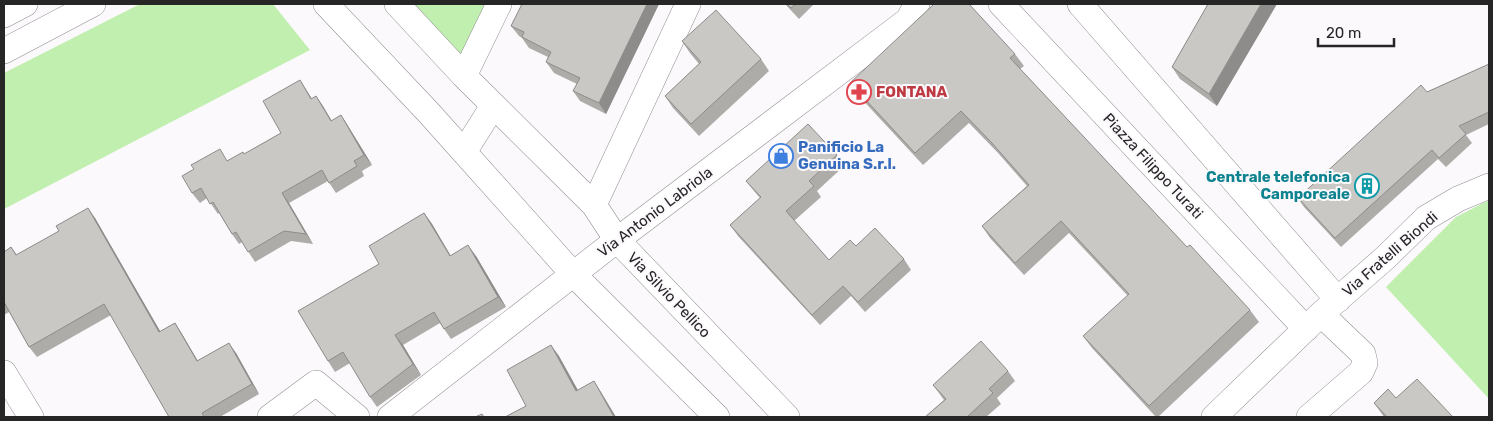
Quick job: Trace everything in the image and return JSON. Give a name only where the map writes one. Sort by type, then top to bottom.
[{"type":"street","points":[[4,15],[25,4]]},
{"type":"street","points":[[4,50],[93,4]]},
{"type":"street","points":[[326,4],[464,152],[573,274],[717,417]]},
{"type":"street","name":"Via Silvio Pellico","points":[[397,4],[493,106],[594,205],[617,240],[787,417]]},
{"type":"street","points":[[464,76],[499,4]]},
{"type":"street","points":[[594,205],[688,4]]},
{"type":"street","name":"Via Antonio Labriola","points":[[390,417],[617,240],[908,20],[917,4]]},
{"type":"street","name":"Piazza Filippo Turati","points":[[1001,4],[1322,314]]},
{"type":"street","points":[[1080,4],[1322,314],[1363,354],[1365,363],[1361,372],[1309,417]]},
{"type":"street","points":[[464,152],[493,106]]},
{"type":"street","name":"Via Fratelli Biondi","points":[[1214,417],[1426,218],[1458,199],[1489,186]]},
{"type":"street","points":[[4,374],[31,417]]},
{"type":"street","points":[[270,417],[316,383],[357,417]]},
{"type":"green space","points":[[140,4],[273,4],[310,50],[4,209],[4,73]]},
{"type":"green space","points":[[406,4],[490,4],[462,61]]},
{"type":"green space","points":[[1489,200],[1489,399],[1386,287],[1456,217]]},
{"type":"building","points":[[522,4],[647,4],[599,103],[573,91],[580,78],[546,62],[551,52],[522,37],[524,32],[511,26]]},
{"type":"building","points":[[787,4],[796,4],[791,8]]},
{"type":"building","points":[[934,4],[969,4],[1015,54],[1010,58],[1187,247],[1190,245],[1250,310],[1149,406],[1083,336],[1129,294],[1061,221],[1015,263],[982,226],[1029,185],[991,142],[961,111],[915,153],[850,83]]},
{"type":"building","points":[[1208,4],[1261,4],[1209,94],[1172,67]]},
{"type":"building","points":[[716,10],[761,59],[691,124],[665,96],[701,62],[682,41]]},
{"type":"building","name":"Centrale telefonica Camporeale","points":[[1489,64],[1489,112],[1459,126],[1466,134],[1439,158],[1432,150],[1335,238],[1298,198],[1421,85],[1427,92]]},
{"type":"building","points":[[300,80],[311,99],[316,96],[331,121],[341,115],[364,155],[354,161],[357,166],[329,183],[322,170],[282,193],[306,234],[284,231],[248,252],[236,232],[232,234],[213,202],[210,204],[201,188],[192,193],[182,176],[194,169],[191,165],[220,149],[227,161],[243,152],[244,154],[281,133],[263,101]]},
{"type":"building","points":[[808,124],[837,155],[809,181],[814,186],[786,211],[829,260],[850,240],[856,246],[875,228],[904,259],[858,302],[843,286],[812,315],[730,225],[761,197],[746,181]]},
{"type":"building","points":[[88,208],[159,332],[175,323],[197,361],[229,343],[252,384],[202,413],[204,417],[169,417],[104,304],[29,347],[4,302],[4,252],[11,247],[16,255],[59,231],[56,226]]},
{"type":"building","points":[[424,213],[450,256],[468,245],[498,297],[444,329],[434,312],[395,335],[413,364],[370,397],[343,352],[328,361],[298,311],[379,264],[369,246]]},
{"type":"building","points":[[981,341],[1008,371],[989,389],[993,393],[967,417],[925,417],[946,399],[933,385]]},
{"type":"building","points":[[551,345],[576,391],[594,381],[614,417],[505,417],[526,406],[507,370]]},
{"type":"building","points":[[1417,379],[1453,417],[1387,417],[1374,403],[1388,389],[1396,398]]},
{"type":"place","name":"FONTANA","points":[[859,92]]},
{"type":"place","name":"Panificio La Genuina S.r.l.","points":[[781,156]]},
{"type":"place","name":"Centrale telefonica Camporeale","points":[[1367,186]]}]
